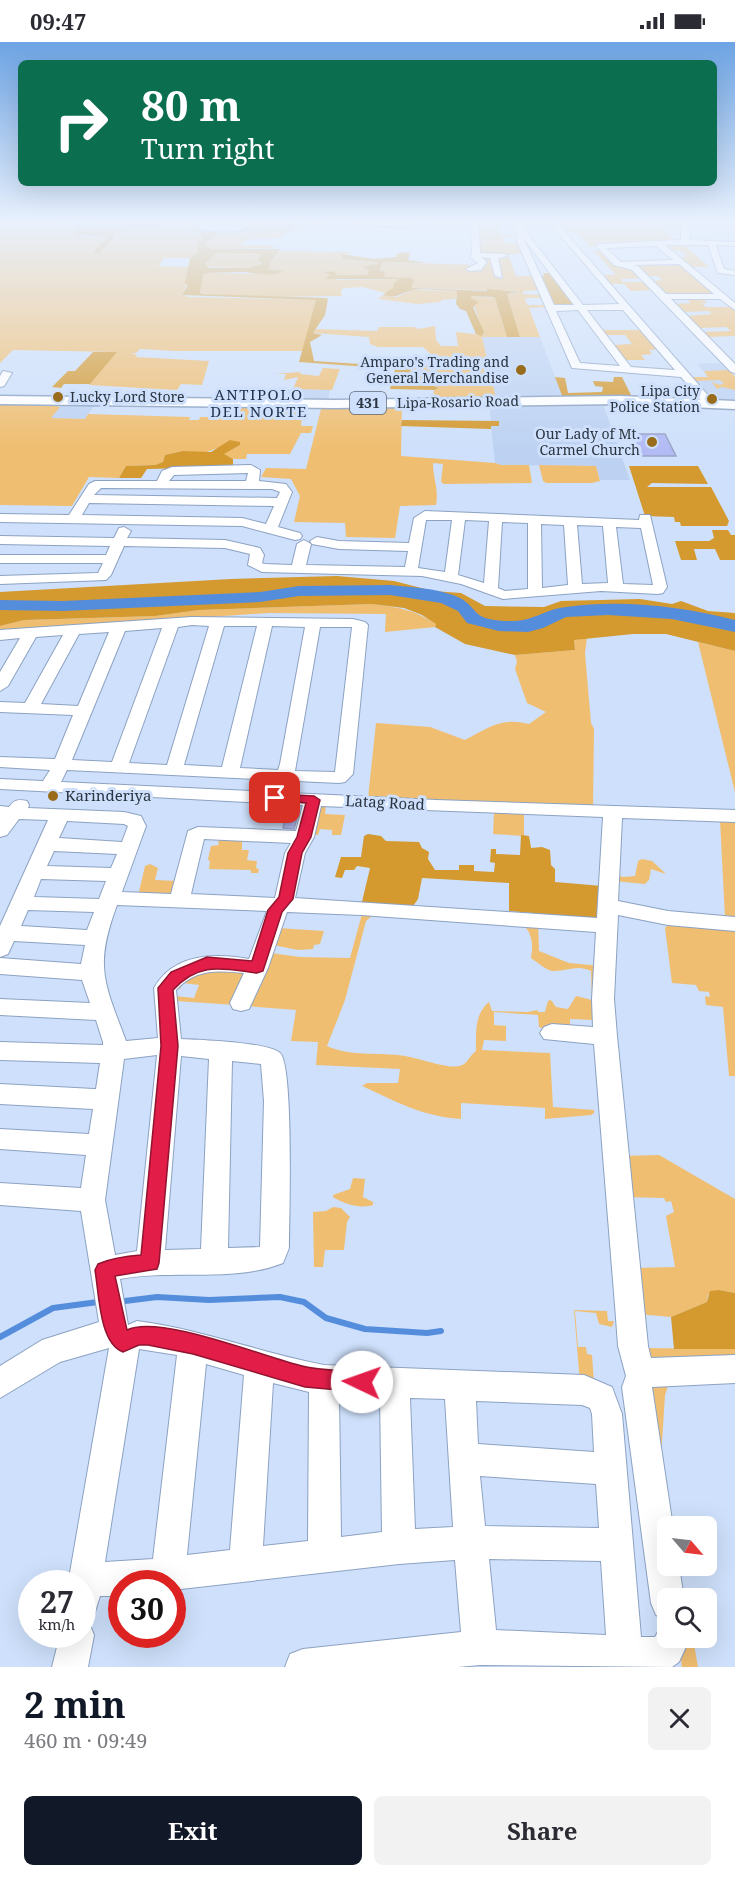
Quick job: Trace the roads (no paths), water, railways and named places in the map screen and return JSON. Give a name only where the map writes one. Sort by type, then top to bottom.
[{"type":"main road","name":"Lipa-Rosario Road","points":[[0,400],[316,404],[629,400],[735,405]]},
{"type":"street","points":[[546,298],[576,366],[682,374]]},
{"type":"street","points":[[575,298],[629,371]]},
{"type":"street","points":[[616,298],[710,404]]},
{"type":"street","points":[[665,298],[735,370]]},
{"type":"street","points":[[550,308],[625,307]]},
{"type":"street","points":[[717,351],[735,350]]},
{"type":"street","points":[[0,373],[7,373],[0,384]]},
{"type":"street","points":[[73,519],[93,487],[99,484],[282,487],[286,492],[284,502],[272,528]]},
{"type":"street","points":[[86,499],[284,502]]},
{"type":"street","points":[[0,540],[225,544],[256,553],[255,565],[259,567],[411,571],[451,577],[503,596],[616,587],[660,589],[645,521],[609,523],[422,516],[411,571]]},
{"type":"street","points":[[451,577],[459,516]]},
{"type":"street","points":[[491,590],[496,517]]},
{"type":"street","points":[[0,518],[242,522],[272,528],[305,540],[339,545],[414,547]]},
{"type":"street","points":[[534,519],[535,594]]},
{"type":"street","points":[[0,580],[104,575],[129,520]]},
{"type":"street","points":[[570,521],[575,589]]},
{"type":"street","points":[[609,523],[616,587]]},
{"type":"street","points":[[298,569],[305,540]]},
{"type":"street","points":[[0,559],[111,559]]},
{"type":"street","points":[[118,767],[172,622]]},
{"type":"street","points":[[0,635],[172,622],[353,623],[360,625],[344,774],[335,778],[0,762]]},
{"type":"street","points":[[174,770],[218,622]]},
{"type":"street","points":[[230,773],[265,623]]},
{"type":"street","points":[[284,776],[289,764],[313,623]]},
{"type":"street","points":[[49,787],[61,765],[118,627]]},
{"type":"street","points":[[31,708],[73,631]]},
{"type":"street","points":[[0,686],[31,633]]},
{"type":"street","points":[[0,707],[84,711]]},
{"type":"street","points":[[16,785],[5,817],[60,815],[134,820],[137,826],[96,938],[92,973],[112,1031],[114,1052],[92,1200],[119,1337],[88,1570]]},
{"type":"street","name":"Latag Road","points":[[16,785],[613,813],[735,816]]},
{"type":"street","points":[[241,1003],[281,905],[295,853],[304,837],[314,800]]},
{"type":"street","points":[[613,813],[603,999],[605,1036],[630,1318],[633,1346],[641,1376],[637,1387],[666,1588]]},
{"type":"street","points":[[60,815],[4,941],[96,938]]},
{"type":"street","points":[[180,900],[195,835],[198,833],[304,837]]},
{"type":"street","points":[[46,844],[128,848]]},
{"type":"street","points":[[33,872],[118,875]]},
{"type":"street","points":[[22,903],[180,900],[423,912],[607,917],[641,911],[668,918],[735,924]]},
{"type":"street","points":[[150,1263],[170,1046],[165,988],[185,971],[207,962],[257,968]]},
{"type":"street","points":[[0,966],[92,973]]},
{"type":"street","points":[[0,1008],[104,1012]]},
{"type":"street","points":[[552,1033],[605,1036]]},
{"type":"street","points":[[0,1051],[114,1052],[123,1048],[170,1046],[266,1055],[273,1060],[275,1066],[275,1248],[273,1254],[261,1259],[121,1265],[104,1270]]},
{"type":"street","points":[[214,1260],[221,1052]]},
{"type":"street","points":[[0,1094],[94,1099],[107,1096]]},
{"type":"street","points":[[0,1139],[100,1145]]},
{"type":"street","points":[[0,1194],[92,1200]]},
{"type":"street","points":[[0,1383],[52,1350],[119,1337],[148,1335],[193,1344],[284,1372],[324,1380],[584,1390],[601,1398],[607,1414],[625,1660]]},
{"type":"street","points":[[168,1570],[193,1344]]},
{"type":"street","points":[[245,1565],[260,1364]]},
{"type":"street","points":[[641,1376],[654,1372],[735,1369]]},
{"type":"street","points":[[324,1380],[325,1556]]},
{"type":"street","points":[[395,1383],[399,1546]]},
{"type":"street","points":[[460,1386],[463,1459],[480,1647]]},
{"type":"street","points":[[463,1459],[610,1469]]},
{"type":"street","points":[[186,1571],[399,1546],[470,1542],[615,1545]]},
{"type":"street","points":[[320,1666],[480,1647],[625,1660],[659,1655],[668,1648]]},
{"type":"street","points":[[70,1667],[74,1648]]},
{"type":"waterway","points":[[0,605],[63,606],[260,597],[299,591],[390,590],[430,594],[447,599],[464,607],[473,619],[499,626],[528,626],[558,614],[608,610],[672,613],[735,626]]},
{"type":"waterway","points":[[125,1301],[157,1297]]},
{"type":"waterway","points":[[157,1297],[209,1300],[280,1297]]},
{"type":"waterway","points":[[280,1297],[304,1302],[326,1318],[365,1329],[427,1333],[441,1331]]},
{"type":"waterway","points":[[0,1337],[53,1308],[98,1302]]},
{"type":"place","name":"Amparo's Trading and General Merchandise","points":[[521,370]]},
{"type":"place","name":"Lucky Lord Store","points":[[58,397]]},
{"type":"place","name":"Lipa City Police Station","points":[[712,399]]},
{"type":"place","name":"Our Lady of Mt. Carmel Church","points":[[652,442]]},
{"type":"place","name":"Karinderiya","points":[[53,796]]},
{"type":"district","name":"ANTIPOLO DEL NORTE","points":[[259,404]]}]
